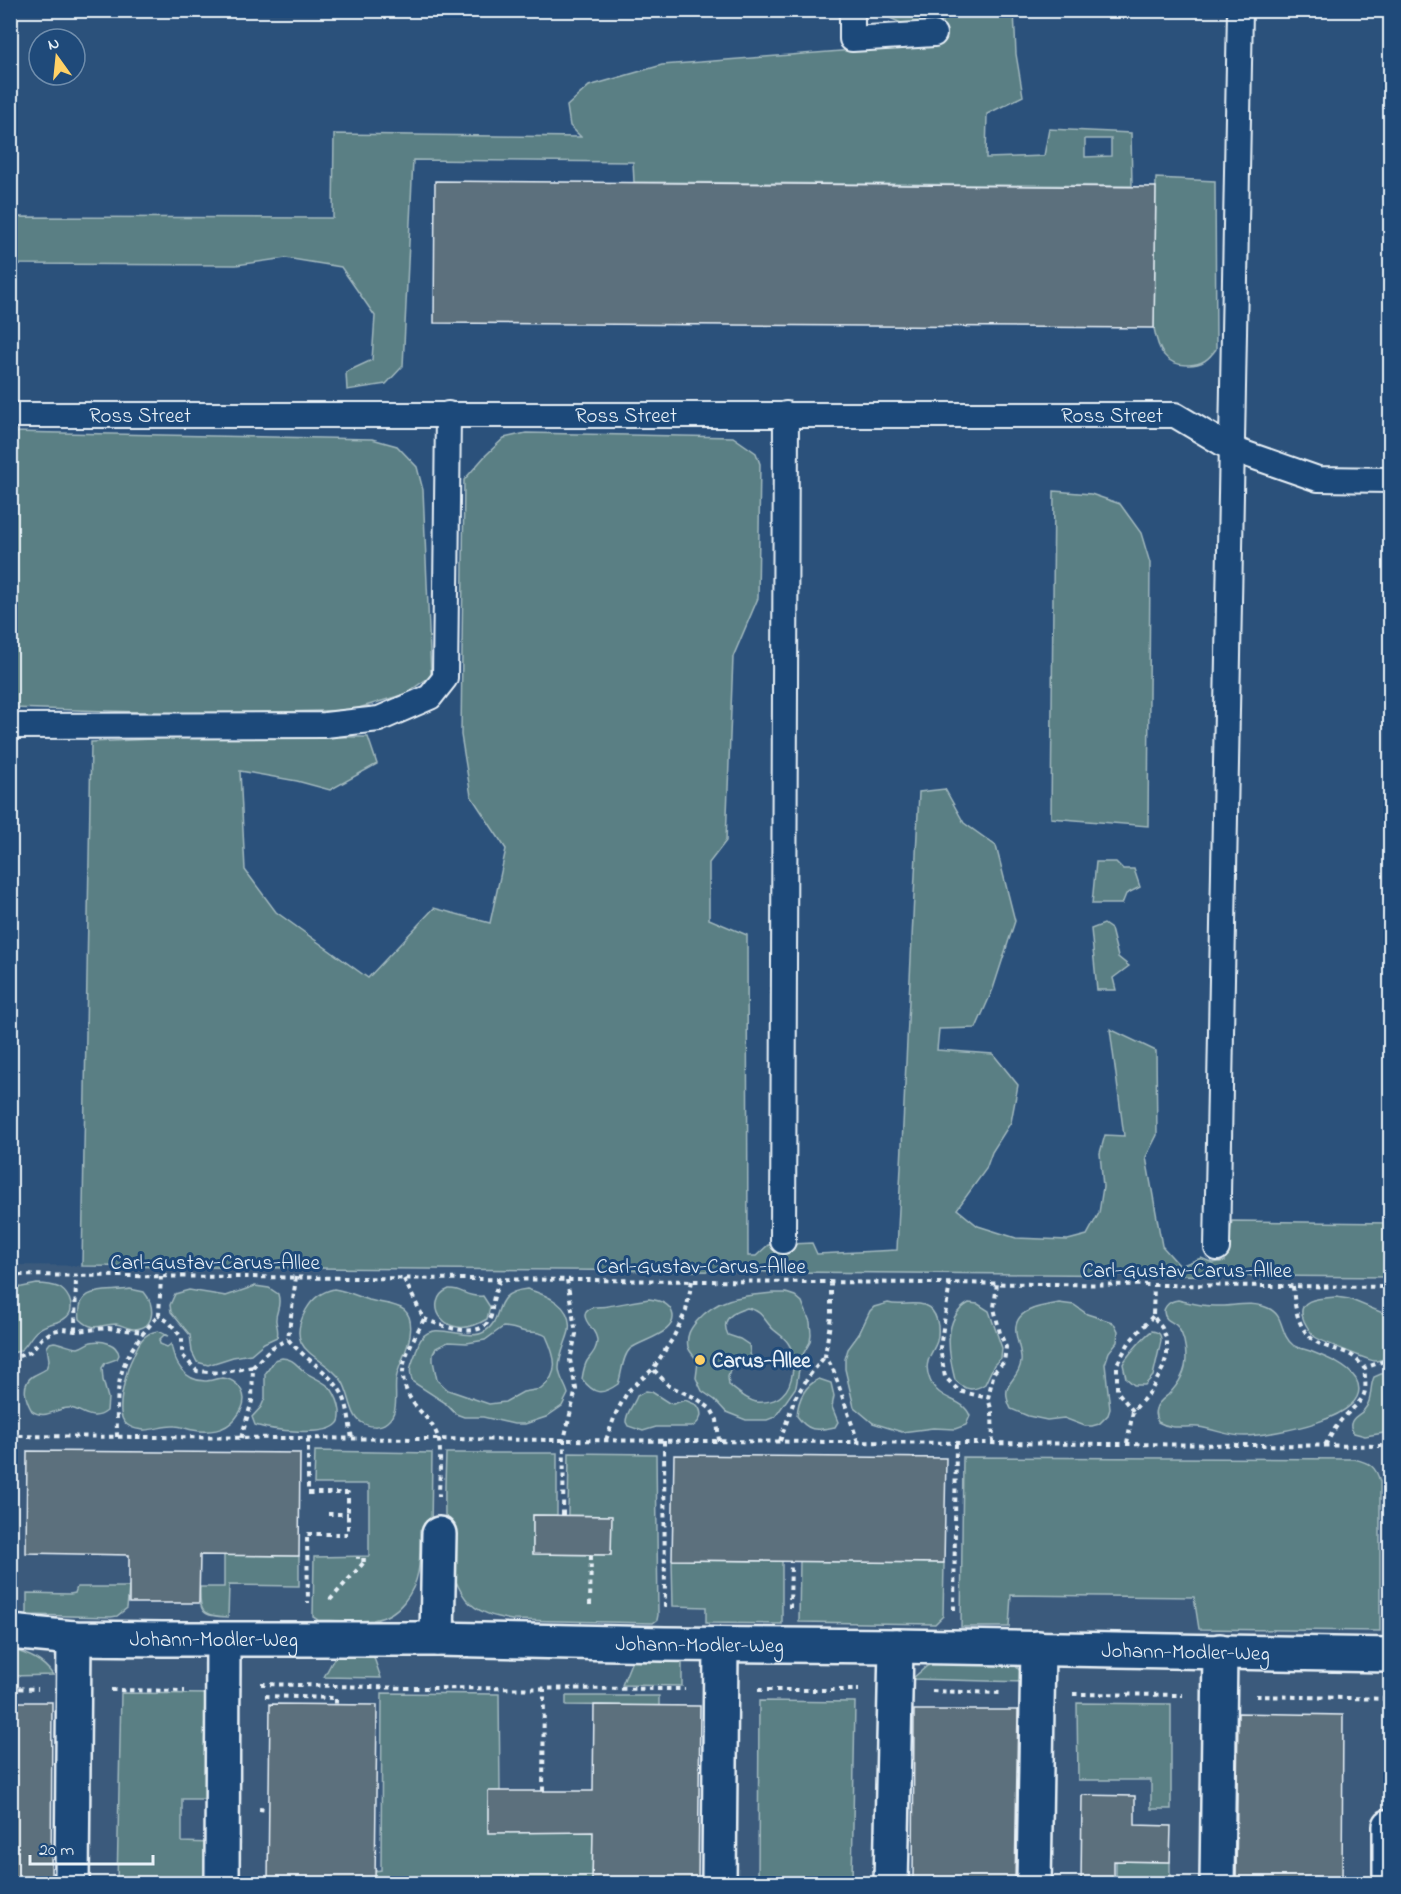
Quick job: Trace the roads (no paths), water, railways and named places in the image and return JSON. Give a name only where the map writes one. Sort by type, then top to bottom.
[{"type":"street","points":[[437,1639],[439,1534]]},
{"type":"street","name":"Johann-Modler-Weg","points":[[10,1632],[74,1638],[223,1640],[308,1633],[437,1639],[665,1644],[1390,1655]]},
{"type":"street","points":[[72,1884],[74,1638]]},
{"type":"street","points":[[222,1884],[223,1640]]},
{"type":"street","points":[[719,1884],[722,1645]]},
{"type":"street","points":[[891,1884],[896,1646]]},
{"type":"street","points":[[1034,1884],[1038,1648]]},
{"type":"street","points":[[1217,1884],[1220,1651]]},
{"type":"street","points":[[1390,1826],[1390,1884]]},
{"type":"lane","points":[[852,10],[852,39],[934,34]]},
{"type":"lane","points":[[1217,1248],[1240,10]]},
{"type":"lane","points":[[10,726],[325,725],[379,718],[430,697],[445,678],[448,414]]},
{"type":"lane","points":[[783,1241],[786,414]]},
{"type":"lane","name":"Ross Street","points":[[10,415],[1175,415],[1232,449],[1318,479],[1390,480]]},
{"type":"place","name":"Carus-Allee","points":[[700,1360]]}]
